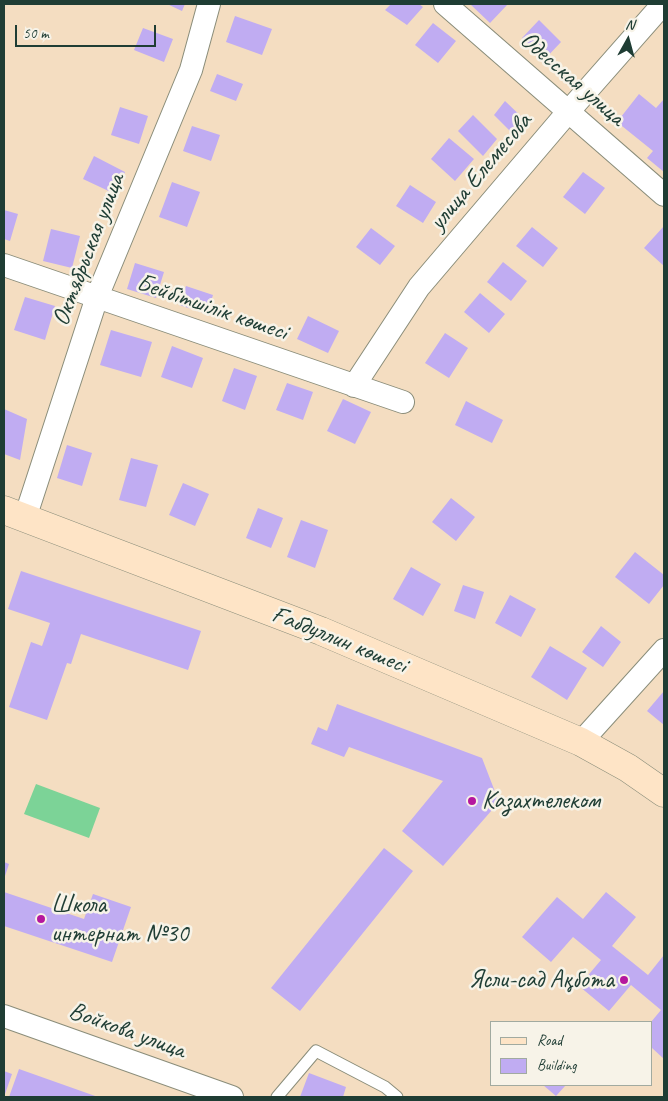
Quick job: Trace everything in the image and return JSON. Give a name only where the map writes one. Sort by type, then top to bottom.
[{"type":"street","name":"Октябрьская улица","points":[[14,514],[97,297],[191,70],[209,4]]},
{"type":"street","name":"Одесская улица","points":[[444,4],[664,195]]},
{"type":"street","name":"улица Елемесова","points":[[354,386],[419,287],[663,4]]},
{"type":"street","name":"Бейбітшілік көшесі","points":[[4,265],[403,402]]},
{"type":"street","name":"Ғабдуллин көшесі","points":[[14,514],[321,631],[581,742],[628,768],[664,793]]},
{"type":"street","points":[[581,742],[664,650]]},
{"type":"street","name":"Войкова улица","points":[[4,1016],[232,1097]]},
{"type":"lane","points":[[277,1097],[316,1051],[383,1092],[397,1097]]},
{"type":"green space","points":[[36,784],[100,808],[89,838],[24,814]]},
{"type":"building","points":[[167,4],[185,4],[182,11]]},
{"type":"building","points":[[391,4],[419,4],[423,7],[407,25],[385,10]]},
{"type":"building","points":[[470,4],[508,4],[490,23]]},
{"type":"building","points":[[235,16],[272,29],[262,55],[226,42]]},
{"type":"building","points":[[539,20],[561,42],[544,60],[522,38]]},
{"type":"building","points":[[433,23],[456,41],[438,63],[415,45]]},
{"type":"building","points":[[143,28],[173,39],[164,62],[134,50]]},
{"type":"building","points":[[217,74],[243,84],[236,101],[210,91]]},
{"type":"building","points":[[639,94],[656,108],[664,99],[664,172],[647,158],[653,151],[617,122]]},
{"type":"building","points":[[505,101],[527,122],[514,135],[494,115]]},
{"type":"building","points":[[120,107],[148,116],[139,144],[111,135]]},
{"type":"building","points":[[473,115],[497,139],[483,156],[458,131]]},
{"type":"building","points":[[192,126],[220,135],[211,161],[183,151]]},
{"type":"building","points":[[449,138],[474,159],[455,181],[431,159]]},
{"type":"building","points":[[94,156],[125,172],[115,194],[83,179]]},
{"type":"building","points":[[583,172],[605,188],[585,214],[563,197]]},
{"type":"building","points":[[172,182],[200,192],[187,227],[159,217]]},
{"type":"building","points":[[410,185],[436,202],[423,223],[396,206]]},
{"type":"building","points":[[4,210],[18,214],[10,241],[4,239]]},
{"type":"building","points":[[664,226],[664,266],[644,248]]},
{"type":"building","points":[[532,227],[558,248],[543,267],[516,246]]},
{"type":"building","points":[[371,228],[395,246],[380,265],[356,247]]},
{"type":"building","points":[[51,229],[80,236],[72,268],[43,261]]},
{"type":"building","points":[[503,262],[527,281],[511,301],[487,282]]},
{"type":"building","points":[[135,263],[164,272],[156,298],[127,289]]},
{"type":"building","points":[[186,286],[213,295],[207,314],[179,305]]},
{"type":"building","points":[[480,293],[505,314],[489,333],[464,312]]},
{"type":"building","points":[[25,297],[55,306],[45,340],[14,330]]},
{"type":"building","points":[[308,316],[339,331],[328,353],[297,339]]},
{"type":"building","points":[[111,330],[152,342],[141,377],[100,365]]},
{"type":"building","points":[[445,333],[468,348],[449,378],[425,363]]},
{"type":"building","points":[[172,346],[203,358],[192,388],[161,377]]},
{"type":"building","points":[[234,368],[257,376],[245,410],[222,401]]},
{"type":"building","points":[[287,383],[313,392],[303,420],[276,410]]},
{"type":"building","points":[[343,399],[371,412],[355,444],[327,431]]},
{"type":"building","points":[[466,401],[503,420],[492,443],[455,425]]},
{"type":"building","points":[[4,409],[27,419],[20,460],[4,454]]},
{"type":"building","points":[[67,445],[92,453],[82,486],[57,478]]},
{"type":"building","points":[[131,458],[158,465],[146,507],[119,500]]},
{"type":"building","points":[[183,483],[209,494],[195,526],[169,515]]},
{"type":"building","points":[[451,498],[475,517],[456,541],[432,522]]},
{"type":"building","points":[[258,508],[283,518],[271,548],[246,538]]},
{"type":"building","points":[[301,520],[328,530],[315,568],[287,557]]},
{"type":"building","points":[[635,552],[664,575],[664,585],[649,604],[615,577]]},
{"type":"building","points":[[411,567],[441,584],[423,616],[393,599]]},
{"type":"building","points":[[21,571],[201,631],[188,670],[81,634],[71,664],[67,663],[47,720],[9,707],[31,642],[42,646],[50,623],[8,609]]},
{"type":"building","points":[[463,585],[484,592],[475,619],[454,611]]},
{"type":"building","points":[[510,595],[536,609],[521,637],[495,623]]},
{"type":"building","points":[[601,626],[621,642],[603,667],[582,652]]},
{"type":"building","points":[[550,646],[587,668],[567,700],[531,677]]},
{"type":"building","points":[[664,691],[664,725],[647,711]]},
{"type":"building","points":[[337,704],[482,758],[499,802],[443,866],[402,831],[443,781],[349,747],[344,757],[311,744],[318,727],[327,731]]},
{"type":"building","points":[[384,848],[413,871],[300,1011],[271,988]]},
{"type":"building","points":[[4,862],[9,864],[4,879]]},
{"type":"building","points":[[4,892],[84,919],[93,894],[131,907],[112,962],[4,926]]},
{"type":"building","name":"Ясли-сад Ақбота","points":[[606,892],[636,917],[612,946],[648,975],[664,955],[664,1059],[653,1049],[652,1021],[661,1010],[631,985],[609,1011],[579,986],[601,960],[573,937],[551,962],[522,937],[557,897],[583,919]]},
{"type":"building","points":[[19,1069],[98,1097],[9,1097]]},
{"type":"building","points":[[4,1071],[12,1074],[4,1097]]},
{"type":"building","points":[[309,1073],[346,1087],[343,1097],[300,1097]]},
{"type":"building","points":[[544,1086],[565,1086],[556,1096]]},
{"type":"place","name":"Казахтелеком","points":[[472,801]]},
{"type":"place","name":"Школа интернат №30","points":[[41,919]]},
{"type":"place","name":"Ясли-сад Ақбота","points":[[624,980]]}]
